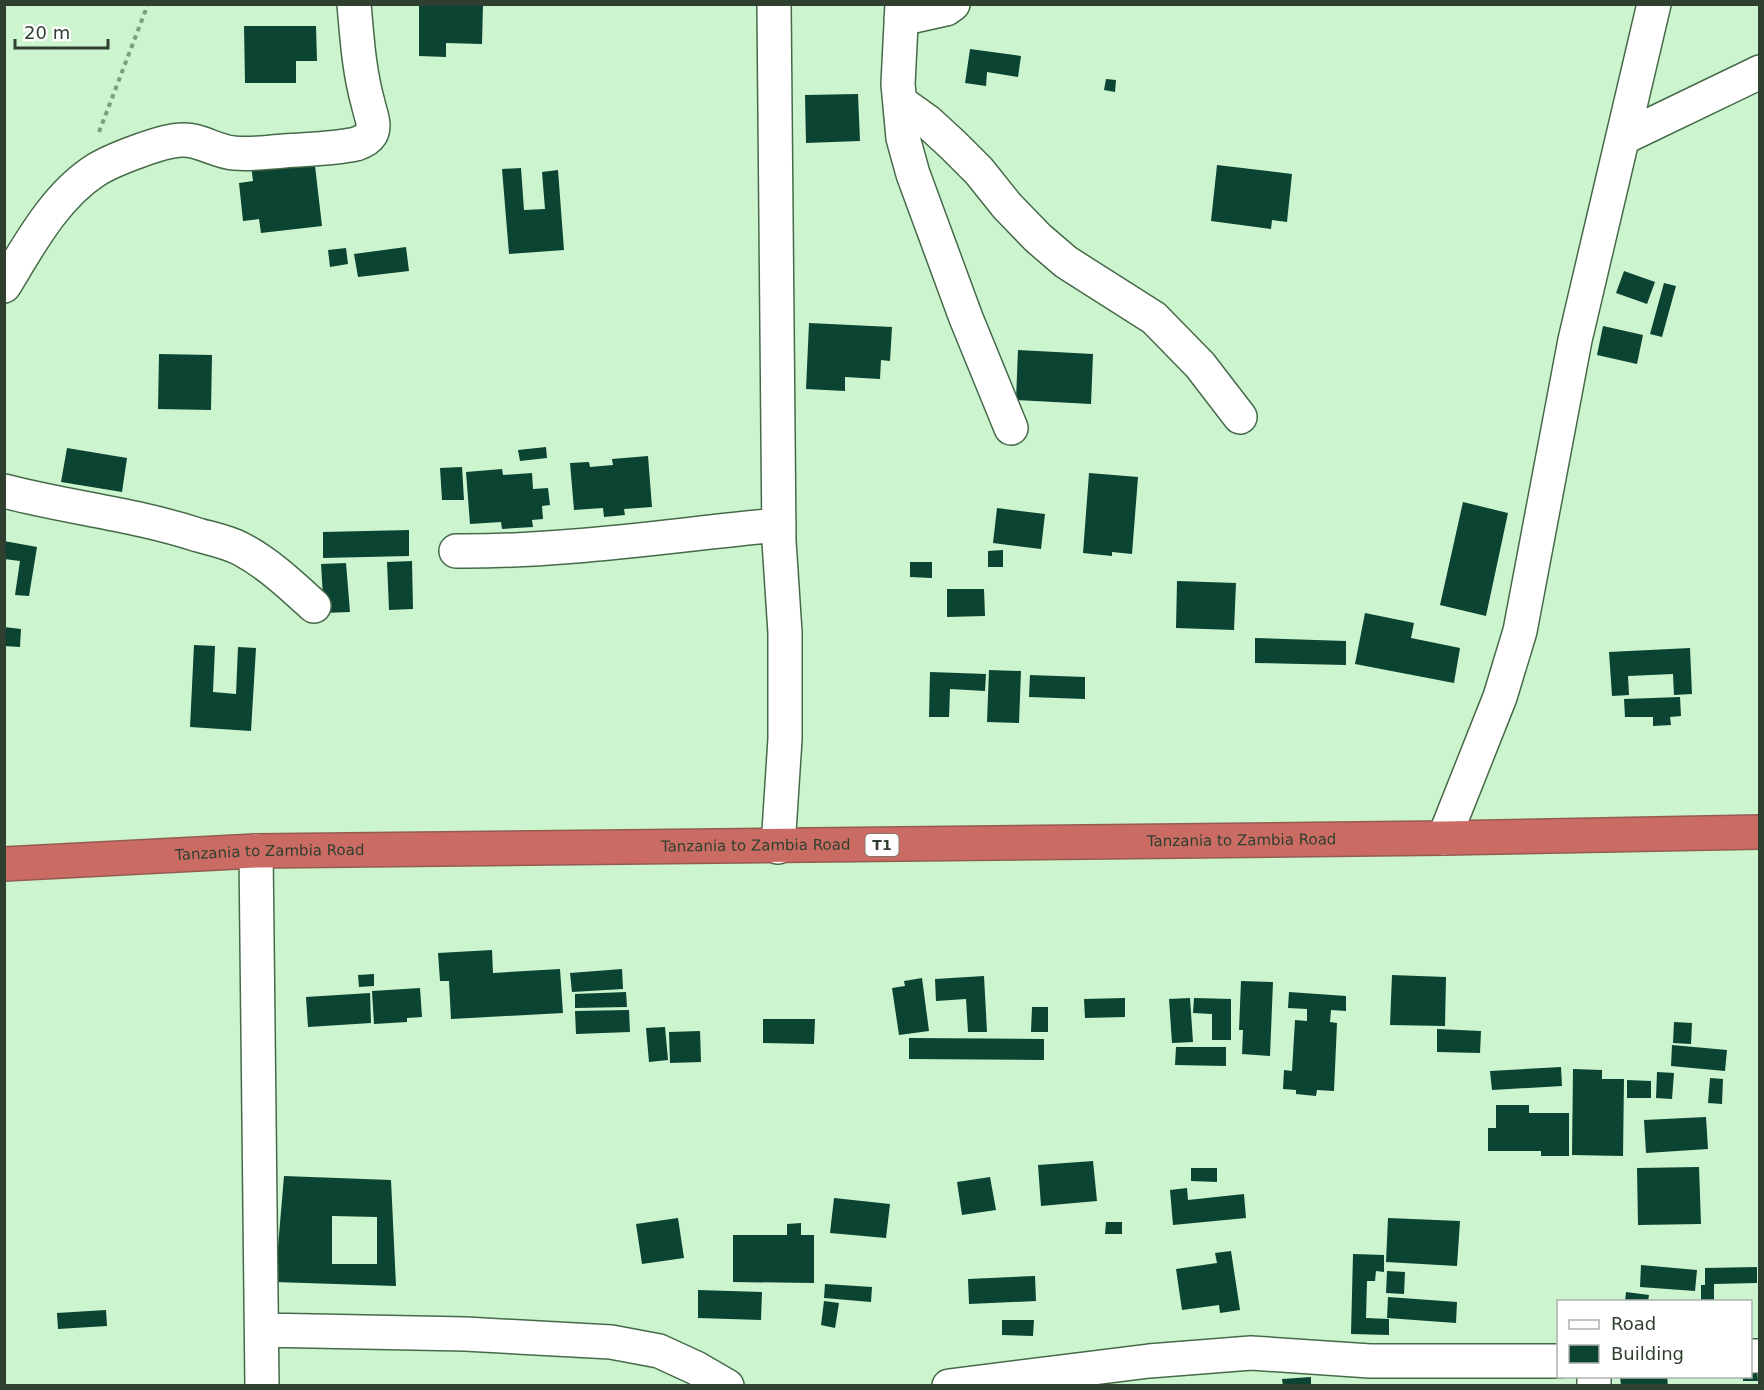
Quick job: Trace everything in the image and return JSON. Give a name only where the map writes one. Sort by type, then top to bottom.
[{"type":"highway","name":"Tanzania to Zambia Road","points":[[4,864],[256,851],[777,847],[1760,832]]},
{"type":"street","points":[[4,286],[59,204],[87,176],[114,161],[166,142],[182,140],[198,142],[222,152],[244,154],[324,148],[357,144],[363,141],[372,133],[373,123],[363,87],[354,4]]},
{"type":"street","points":[[774,4],[779,525],[785,633],[785,739],[777,847]]},
{"type":"street","points":[[953,4],[946,9],[902,12],[898,84],[903,138],[913,174],[966,318],[1011,428]]},
{"type":"street","points":[[1444,838],[1500,698],[1521,632],[1575,340],[1654,4]]},
{"type":"street","points":[[1623,138],[1760,72]]},
{"type":"street","points":[[900,102],[928,122],[953,145],[1038,238],[1066,262],[1155,318],[1200,365],[1240,417]]},
{"type":"street","points":[[4,491],[51,503],[157,522],[239,548],[267,565],[314,606]]},
{"type":"street","points":[[456,551],[512,552],[666,539],[779,525]]},
{"type":"street","points":[[256,851],[262,1386]]},
{"type":"street","points":[[262,1330],[465,1334],[611,1342],[659,1350],[727,1386]]},
{"type":"street","points":[[949,1386],[1149,1362],[1251,1353],[1370,1361],[1557,1361]]},
{"type":"path","points":[[87,176],[96,140],[148,4]]},
{"type":"building","points":[[419,4],[483,4],[482,44],[446,43],[446,57],[419,56]]},
{"type":"building","points":[[244,26],[316,26],[317,61],[296,61],[296,83],[245,83]]},
{"type":"building","points":[[970,49],[1021,56],[1018,77],[987,72],[986,86],[965,83]]},
{"type":"building","points":[[1106,79],[1116,80],[1115,92],[1104,90]]},
{"type":"building","points":[[858,94],[860,141],[806,143],[805,95]]},
{"type":"building","points":[[314,157],[322,226],[261,233],[259,219],[243,221],[239,183],[253,181],[251,165]]},
{"type":"building","points":[[1217,165],[1292,174],[1287,222],[1272,220],[1271,229],[1211,221]]},
{"type":"building","points":[[521,168],[524,210],[545,209],[542,172],[558,170],[564,250],[509,254],[502,169]]},
{"type":"building","points":[[406,247],[409,271],[358,277],[354,254]]},
{"type":"building","points":[[346,248],[348,264],[330,267],[328,250]]},
{"type":"building","points":[[1624,271],[1655,282],[1647,304],[1616,293]]},
{"type":"building","points":[[1664,283],[1676,286],[1662,337],[1650,334]]},
{"type":"building","points":[[809,323],[892,327],[890,361],[881,360],[880,379],[845,377],[845,391],[806,389]]},
{"type":"building","points":[[1603,326],[1643,335],[1637,364],[1597,355]]},
{"type":"building","points":[[1018,350],[1093,354],[1091,404],[1016,400]]},
{"type":"building","points":[[159,354],[212,355],[211,410],[158,409]]},
{"type":"building","points":[[546,447],[547,458],[520,461],[518,450]]},
{"type":"building","points":[[67,448],[127,458],[122,492],[61,482]]},
{"type":"building","points":[[648,456],[652,507],[624,509],[625,515],[604,517],[603,508],[574,510],[570,463],[589,462],[590,467],[613,465],[612,459]]},
{"type":"building","points":[[462,467],[464,500],[442,500],[440,468]]},
{"type":"building","points":[[502,469],[503,475],[532,473],[533,489],[548,488],[550,505],[542,506],[543,519],[532,520],[533,527],[502,529],[501,522],[470,524],[466,472]]},
{"type":"building","points":[[1089,473],[1138,477],[1132,554],[1112,552],[1112,556],[1083,553]]},
{"type":"building","points":[[1463,502],[1508,513],[1486,616],[1440,605]]},
{"type":"building","points":[[997,508],[1045,514],[1041,549],[993,543]]},
{"type":"building","points":[[409,530],[409,556],[323,558],[323,532]]},
{"type":"building","points":[[4,541],[37,547],[29,596],[15,595],[20,561],[4,559]]},
{"type":"building","points":[[1003,550],[1003,567],[988,567],[988,551]]},
{"type":"building","points":[[412,561],[413,609],[389,610],[387,562]]},
{"type":"building","points":[[910,562],[932,562],[932,578],[910,577]]},
{"type":"building","points":[[346,563],[350,612],[324,613],[321,564]]},
{"type":"building","points":[[1177,581],[1236,583],[1234,630],[1176,628]]},
{"type":"building","points":[[947,589],[984,589],[985,616],[947,617]]},
{"type":"building","points":[[1365,613],[1414,623],[1411,638],[1460,648],[1454,683],[1355,664]]},
{"type":"building","points":[[4,627],[21,629],[20,647],[4,646]]},
{"type":"building","points":[[1255,638],[1346,641],[1346,665],[1255,663]]},
{"type":"building","points":[[194,645],[215,646],[213,692],[236,694],[238,647],[256,648],[251,731],[190,727]]},
{"type":"building","points":[[1690,648],[1692,694],[1674,695],[1673,674],[1628,676],[1629,695],[1612,696],[1609,652]]},
{"type":"building","points":[[989,670],[1021,671],[1019,723],[987,722]]},
{"type":"building","points":[[930,672],[986,674],[985,691],[950,689],[949,717],[929,717]]},
{"type":"building","points":[[1030,675],[1085,677],[1085,699],[1029,697]]},
{"type":"building","points":[[1680,697],[1681,716],[1670,717],[1671,725],[1653,726],[1653,717],[1625,717],[1624,699]]},
{"type":"building","points":[[492,950],[493,973],[560,969],[563,1013],[451,1019],[449,981],[440,981],[438,953]]},
{"type":"building","points":[[622,969],[623,989],[572,992],[570,973]]},
{"type":"building","points":[[374,974],[374,986],[359,987],[358,975]]},
{"type":"building","points":[[1392,975],[1446,977],[1445,1026],[1390,1025]]},
{"type":"building","points":[[984,976],[987,1032],[968,1032],[966,999],[936,1001],[935,979]]},
{"type":"building","points":[[922,978],[929,1031],[899,1035],[892,988],[905,986],[904,981]]},
{"type":"building","points":[[1241,981],[1273,982],[1270,1056],[1242,1054],[1243,1030],[1239,1030]]},
{"type":"building","points":[[420,988],[422,1017],[407,1018],[407,1022],[374,1024],[372,991]]},
{"type":"building","points":[[626,992],[627,1007],[575,1008],[575,994]]},
{"type":"building","points":[[1289,992],[1346,996],[1346,1011],[1331,1010],[1330,1022],[1337,1023],[1334,1091],[1317,1090],[1316,1096],[1296,1094],[1296,1090],[1283,1089],[1284,1070],[1292,1071],[1295,1020],[1307,1021],[1307,1009],[1288,1008]]},
{"type":"building","points":[[370,993],[371,1023],[308,1027],[306,997]]},
{"type":"building","points":[[1125,998],[1125,1017],[1085,1018],[1084,999]]},
{"type":"building","points":[[1190,998],[1193,1042],[1172,1043],[1169,999]]},
{"type":"building","points":[[1194,998],[1231,999],[1231,1040],[1212,1040],[1212,1014],[1193,1013]]},
{"type":"building","points":[[1032,1007],[1048,1007],[1048,1032],[1031,1032]]},
{"type":"building","points":[[629,1010],[630,1032],[576,1034],[575,1011]]},
{"type":"building","points":[[763,1019],[815,1019],[814,1044],[763,1043]]},
{"type":"building","points":[[1674,1022],[1692,1023],[1691,1044],[1673,1043]]},
{"type":"building","points":[[665,1027],[668,1060],[649,1062],[646,1028]]},
{"type":"building","points":[[1437,1029],[1481,1031],[1480,1053],[1437,1052]]},
{"type":"building","points":[[700,1031],[701,1062],[670,1063],[669,1032]]},
{"type":"building","points":[[909,1038],[1044,1039],[1044,1060],[909,1059]]},
{"type":"building","points":[[1672,1045],[1727,1050],[1725,1071],[1671,1066]]},
{"type":"building","points":[[1176,1047],[1226,1047],[1226,1066],[1175,1065]]},
{"type":"building","points":[[1561,1067],[1562,1086],[1492,1090],[1490,1071]]},
{"type":"building","points":[[1573,1069],[1602,1070],[1602,1079],[1624,1079],[1623,1156],[1572,1155]]},
{"type":"building","points":[[1657,1072],[1674,1073],[1672,1099],[1656,1098]]},
{"type":"building","points":[[1710,1078],[1723,1079],[1722,1104],[1708,1103]]},
{"type":"building","points":[[1627,1080],[1651,1081],[1651,1098],[1627,1098]]},
{"type":"building","points":[[1496,1105],[1529,1105],[1529,1113],[1569,1113],[1569,1156],[1541,1156],[1541,1151],[1488,1151],[1488,1128],[1496,1128]]},
{"type":"building","points":[[1706,1117],[1708,1149],[1646,1153],[1644,1120]]},
{"type":"building","points":[[1093,1161],[1097,1201],[1041,1206],[1038,1165]]},
{"type":"building","points":[[1699,1167],[1701,1224],[1638,1225],[1637,1168]]},
{"type":"building","points":[[1191,1168],[1217,1168],[1217,1182],[1191,1181]]},
{"type":"building","points":[[284,1176],[391,1180],[396,1286],[275,1282]],"holes":[[[332,1216],[377,1217],[377,1264],[332,1264]]]},
{"type":"building","points":[[990,1177],[996,1210],[962,1215],[957,1182]]},
{"type":"building","points":[[1187,1188],[1188,1200],[1244,1194],[1246,1218],[1173,1225],[1170,1190]]},
{"type":"building","points":[[834,1198],[890,1204],[886,1238],[830,1233]]},
{"type":"building","points":[[678,1218],[684,1258],[642,1264],[636,1224]]},
{"type":"building","points":[[1388,1218],[1460,1221],[1457,1266],[1386,1262]]},
{"type":"building","points":[[1106,1222],[1122,1222],[1122,1234],[1105,1234]]},
{"type":"building","points":[[801,1223],[801,1235],[814,1235],[814,1283],[733,1282],[733,1235],[787,1235],[787,1224]]},
{"type":"building","points":[[1231,1251],[1240,1310],[1220,1313],[1219,1305],[1182,1310],[1176,1269],[1217,1263],[1215,1253]]},
{"type":"building","points":[[1353,1254],[1384,1255],[1384,1272],[1376,1271],[1375,1281],[1367,1281],[1366,1318],[1389,1319],[1389,1335],[1351,1334]]},
{"type":"building","points":[[1641,1265],[1697,1270],[1695,1291],[1640,1287]]},
{"type":"building","points":[[1757,1267],[1757,1283],[1714,1284],[1714,1300],[1701,1300],[1701,1285],[1705,1285],[1705,1268]]},
{"type":"building","points":[[1387,1271],[1405,1272],[1404,1294],[1386,1293]]},
{"type":"building","points":[[1035,1276],[1036,1301],[969,1304],[968,1279]]},
{"type":"building","points":[[825,1284],[872,1287],[871,1302],[824,1298]]},
{"type":"building","points":[[698,1290],[762,1292],[761,1320],[698,1318]]},
{"type":"building","points":[[1626,1292],[1649,1295],[1648,1300],[1625,1300]]},
{"type":"building","points":[[1388,1297],[1457,1302],[1456,1323],[1387,1318]]},
{"type":"building","points":[[824,1301],[839,1303],[835,1328],[821,1325]]},
{"type":"building","points":[[106,1310],[107,1326],[58,1329],[57,1313]]},
{"type":"building","points":[[1002,1320],[1034,1320],[1033,1336],[1002,1335]]},
{"type":"building","points":[[1752,1367],[1757,1367],[1758,1381],[1743,1381],[1743,1378],[1752,1378]]},
{"type":"building","points":[[1311,1377],[1311,1386],[1283,1386],[1282,1379]]},
{"type":"building","points":[[1620,1378],[1667,1378],[1668,1386],[1621,1386]]}]
